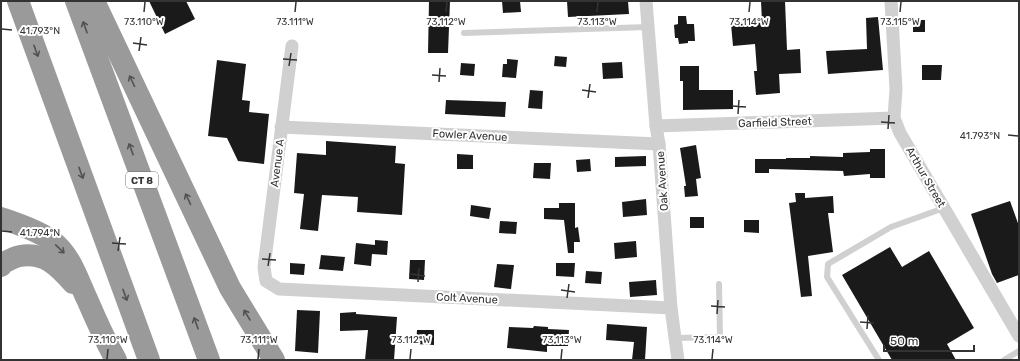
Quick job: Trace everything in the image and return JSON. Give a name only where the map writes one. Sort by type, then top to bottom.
[{"type":"highway","points":[[18,1],[149,360]]},
{"type":"highway","name":"CT 8","points":[[76,1],[209,360]]},
{"type":"highway","points":[[94,1],[230,288],[274,360]]},
{"type":"highway","points":[[1,218],[26,227],[51,240],[64,253],[74,268],[86,298],[116,360]]},
{"type":"highway","points":[[1,266],[3,263],[19,256],[38,255],[54,263],[86,298]]},
{"type":"street","name":"Oak Avenue","points":[[646,1],[656,126],[659,144],[671,308],[678,360]]},
{"type":"street","name":"Arthur Street","points":[[891,1],[896,89],[894,118],[900,133],[1019,336]]},
{"type":"street","name":"Avenue A","points":[[266,281],[264,267],[292,46]]},
{"type":"street","name":"Garfield Street","points":[[656,126],[894,118]]},
{"type":"street","name":"Fowler Avenue","points":[[281,127],[659,144]]},
{"type":"street","name":"Colt Avenue","points":[[266,281],[279,289],[671,308]]},
{"type":"lane","points":[[464,33],[648,27]]},
{"type":"lane","points":[[879,360],[827,277],[828,264],[891,227],[944,208]]},
{"type":"lane","points":[[675,338],[720,337],[719,284]]},
{"type":"lane","points":[[1004,360],[1019,351]]},
{"type":"building","points":[[149,1],[186,1],[195,19],[165,34]]},
{"type":"building","points":[[429,1],[450,1],[448,53],[428,53]]},
{"type":"building","points":[[502,1],[520,1],[521,12],[503,13]]},
{"type":"building","points":[[567,1],[628,1],[629,14],[568,17]]},
{"type":"building","points":[[761,1],[785,1],[787,50],[800,49],[801,73],[779,74],[780,93],[756,95],[754,71],[757,71],[755,44],[733,46],[731,24],[762,22]]},
{"type":"building","points":[[678,16],[686,16],[687,24],[694,24],[695,41],[688,41],[688,43],[679,44],[678,38],[675,38],[674,25],[678,24]]},
{"type":"building","points":[[878,17],[883,70],[828,74],[826,51],[867,49],[866,18]]},
{"type":"building","points":[[913,20],[925,20],[925,32],[913,32]]},
{"type":"building","points":[[555,56],[567,57],[566,67],[554,66]]},
{"type":"building","points":[[507,59],[518,60],[516,78],[502,77],[503,64],[507,64]]},
{"type":"building","points":[[217,60],[246,64],[242,100],[250,101],[249,112],[269,114],[264,164],[238,161],[227,138],[208,136]]},
{"type":"building","points":[[622,62],[623,78],[603,79],[602,63]]},
{"type":"building","points":[[461,63],[475,64],[474,76],[460,75]]},
{"type":"building","points":[[922,65],[942,65],[941,80],[922,80]]},
{"type":"building","points":[[680,66],[699,66],[699,90],[733,90],[733,109],[683,110],[683,81],[680,81]]},
{"type":"building","points":[[530,90],[543,91],[542,109],[528,108]]},
{"type":"building","points":[[446,100],[506,102],[505,117],[445,114]]},
{"type":"building","points":[[326,141],[396,146],[395,163],[405,164],[402,215],[357,212],[358,197],[322,195],[318,231],[300,229],[304,194],[294,193],[297,153],[326,155]]},
{"type":"building","points":[[696,145],[701,178],[696,179],[698,196],[685,197],[684,186],[686,186],[680,148]]},
{"type":"building","points":[[870,149],[885,149],[885,178],[870,178],[870,174],[844,176],[843,171],[769,169],[769,173],[755,173],[755,159],[810,158],[810,156],[843,157],[843,153],[870,152]]},
{"type":"building","points":[[457,154],[473,155],[473,169],[457,169]]},
{"type":"building","points":[[646,156],[646,166],[615,167],[615,157]]},
{"type":"building","points":[[590,159],[591,171],[577,172],[576,160]]},
{"type":"building","points":[[534,163],[551,163],[550,179],[533,178]]},
{"type":"building","points":[[795,193],[805,193],[805,198],[833,196],[834,213],[828,213],[833,252],[808,256],[812,296],[801,297],[789,203],[796,202]]},
{"type":"building","points":[[646,199],[647,215],[623,217],[622,202]]},
{"type":"building","points":[[1010,201],[1019,226],[1019,275],[997,283],[992,274],[971,214]]},
{"type":"building","points":[[559,203],[575,203],[575,228],[578,227],[580,242],[574,242],[574,253],[568,253],[564,220],[544,219],[544,208],[559,208]]},
{"type":"building","points":[[471,205],[491,208],[489,219],[470,216]]},
{"type":"building","points":[[690,217],[704,217],[704,228],[690,228]]},
{"type":"building","points":[[744,220],[759,220],[759,233],[744,232]]},
{"type":"building","points":[[500,221],[517,222],[516,234],[499,233]]},
{"type":"building","points":[[375,240],[388,241],[387,255],[372,254],[371,266],[354,264],[356,243],[375,245]]},
{"type":"building","points":[[636,241],[637,257],[615,259],[614,243]]},
{"type":"building","points":[[890,247],[902,267],[929,251],[974,328],[947,344],[956,360],[892,360],[842,275]]},
{"type":"building","points":[[321,255],[345,257],[343,271],[319,269]]},
{"type":"building","points":[[410,260],[425,260],[424,280],[409,279]]},
{"type":"building","points":[[290,263],[305,264],[304,275],[290,274]]},
{"type":"building","points":[[556,263],[575,263],[574,277],[556,276]]},
{"type":"building","points":[[497,264],[514,265],[511,289],[494,287]]},
{"type":"building","points":[[586,271],[602,272],[601,284],[585,283]]},
{"type":"building","points":[[656,280],[657,295],[630,297],[629,282]]},
{"type":"building","points":[[297,310],[320,311],[318,353],[295,351]]},
{"type":"building","points":[[356,312],[356,314],[397,317],[394,360],[365,360],[368,330],[340,331],[340,313]]},
{"type":"building","points":[[607,324],[647,327],[645,360],[632,360],[634,342],[606,340]]},
{"type":"building","points":[[534,326],[548,327],[548,329],[569,330],[568,346],[547,346],[547,352],[507,348],[509,327],[533,328]]},
{"type":"building","points":[[417,330],[434,330],[434,345],[416,344]]}]
